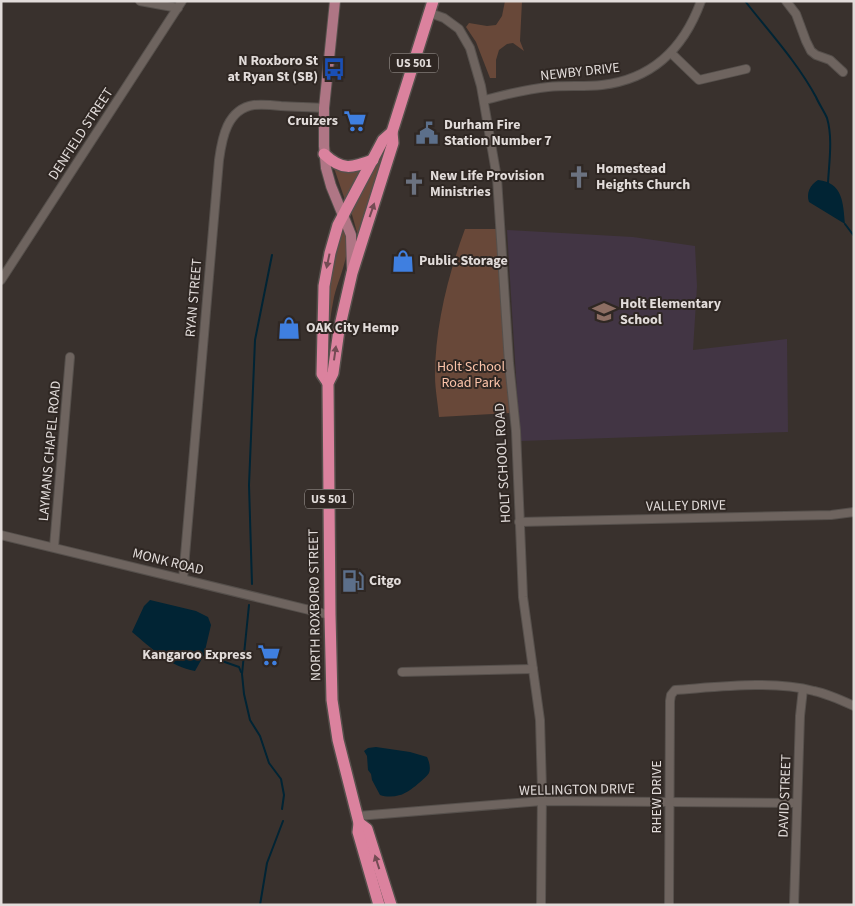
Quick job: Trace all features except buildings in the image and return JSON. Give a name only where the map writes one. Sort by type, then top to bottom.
[{"type":"highway","name":"US 501","points":[[352,273],[394,143],[392,132],[432,7]]},
{"type":"highway","name":"US 501","points":[[343,215],[383,140],[392,132]]},
{"type":"highway","points":[[324,154],[336,164],[346,167],[358,166],[373,160]]},
{"type":"highway","name":"NORTH ROXBORO STREET","points":[[328,383],[322,374],[324,286],[334,236],[343,215]]},
{"type":"highway","name":"NORTH ROXBORO STREET","points":[[352,273],[339,330],[333,373],[328,383],[330,615],[334,714],[338,740],[358,820],[358,832],[379,905]]},
{"type":"highway","name":"NORTH ROXBORO STREET","points":[[358,820],[367,829],[391,905]]},
{"type":"main road","name":"NORTH ROXBORO STREET","points":[[335,1],[324,108],[324,154],[331,186],[351,235],[352,273]]},
{"type":"street","points":[[140,1],[180,4]]},
{"type":"street","name":"NEWBY DRIVE","points":[[484,100],[545,87],[601,85],[619,82],[638,75],[654,67],[671,53],[690,28],[701,1]]},
{"type":"street","points":[[786,1],[796,14],[811,50],[820,57],[830,60],[843,72]]},
{"type":"street","name":"DENFIELD STREET","points":[[1,280],[180,4]]},
{"type":"street","name":"HOLT SCHOOL ROAD","points":[[432,7],[462,33],[476,66],[484,100],[499,197],[508,356],[516,431],[523,597],[540,720],[542,801],[541,905]]},
{"type":"street","points":[[671,53],[699,80],[746,69]]},
{"type":"street","name":"RYAN STREET","points":[[183,579],[218,160],[222,141],[229,122],[238,111],[247,106],[263,104],[324,108]]},
{"type":"street","name":"LAYMANS CHAPEL ROAD","points":[[54,547],[70,357]]},
{"type":"street","name":"VALLEY DRIVE","points":[[519,522],[831,516],[854,512]]},
{"type":"street","name":"MONK ROAD","points":[[1,535],[330,615]]},
{"type":"street","points":[[402,672],[533,669]]},
{"type":"street","name":"RHEW DRIVE","points":[[669,905],[671,696],[675,690],[752,686],[803,689]]},
{"type":"street","points":[[803,689],[833,697],[854,706]]},
{"type":"street","name":"DAVID STREET","points":[[794,905],[800,716],[803,689]]},
{"type":"street","name":"WELLINGTON DRIVE","points":[[358,820],[542,801],[798,803]]},
{"type":"shaded area","name":"Holt Elementary School","points":[[507,230],[633,237],[695,246],[697,286],[693,350],[787,339],[788,432],[520,441]]},
{"type":"green space","points":[[505,1],[522,1],[520,41],[524,51],[513,43],[507,44],[499,50],[496,60],[496,78],[490,78],[476,42],[466,27],[469,23],[487,26],[496,25],[502,16]]},
{"type":"green space","points":[[383,150],[387,152],[358,236],[351,211]]},
{"type":"green space","points":[[334,168],[362,170],[345,200]]},
{"type":"green space","points":[[344,228],[347,236],[347,254],[334,297],[327,343],[331,270],[338,242]]},
{"type":"green space","name":"Holt School Road Park","points":[[465,229],[498,229],[511,413],[439,417],[435,386],[437,339],[448,283]]},
{"type":"water","points":[[818,180],[826,182],[837,189],[842,201],[845,224],[809,202],[809,190]]},
{"type":"water","points":[[150,600],[196,611],[208,617],[211,625],[204,655],[195,671],[170,661],[132,632],[144,606]]},
{"type":"water","points":[[376,747],[410,752],[427,757],[430,767],[429,773],[416,786],[403,794],[397,796],[380,795],[368,770],[367,756],[364,751],[368,748]]},
{"type":"waterway","points":[[745,1],[809,84],[827,118],[830,142],[828,183]]},
{"type":"waterway","points":[[845,224],[854,236]]},
{"type":"waterway","points":[[252,584],[249,485],[255,340],[272,255]]},
{"type":"waterway","points":[[249,605],[242,674],[244,694],[250,720],[260,736],[269,763],[281,779],[284,795],[282,809]]},
{"type":"waterway","points":[[202,654],[239,667],[241,672]]},
{"type":"waterway","points":[[260,905],[267,863],[283,821]]},
{"type":"place","name":"N Roxboro St at Ryan St (SB)","points":[[334,69]]},
{"type":"place","name":"Cruizers","points":[[355,121]]},
{"type":"place","name":"Durham Fire Station Number 7","points":[[427,133]]},
{"type":"place","name":"Homestead Heights Church","points":[[579,177]]},
{"type":"place","name":"New Life Provision Ministries","points":[[414,184]]},
{"type":"place","name":"Public Storage","points":[[403,261]]},
{"type":"place","name":"Holt Elementary School","points":[[604,312]]},
{"type":"place","name":"OAK City Hemp","points":[[289,328]]},
{"type":"place","name":"Citgo","points":[[353,581]]},
{"type":"place","name":"Kangaroo Express","points":[[269,655]]}]
